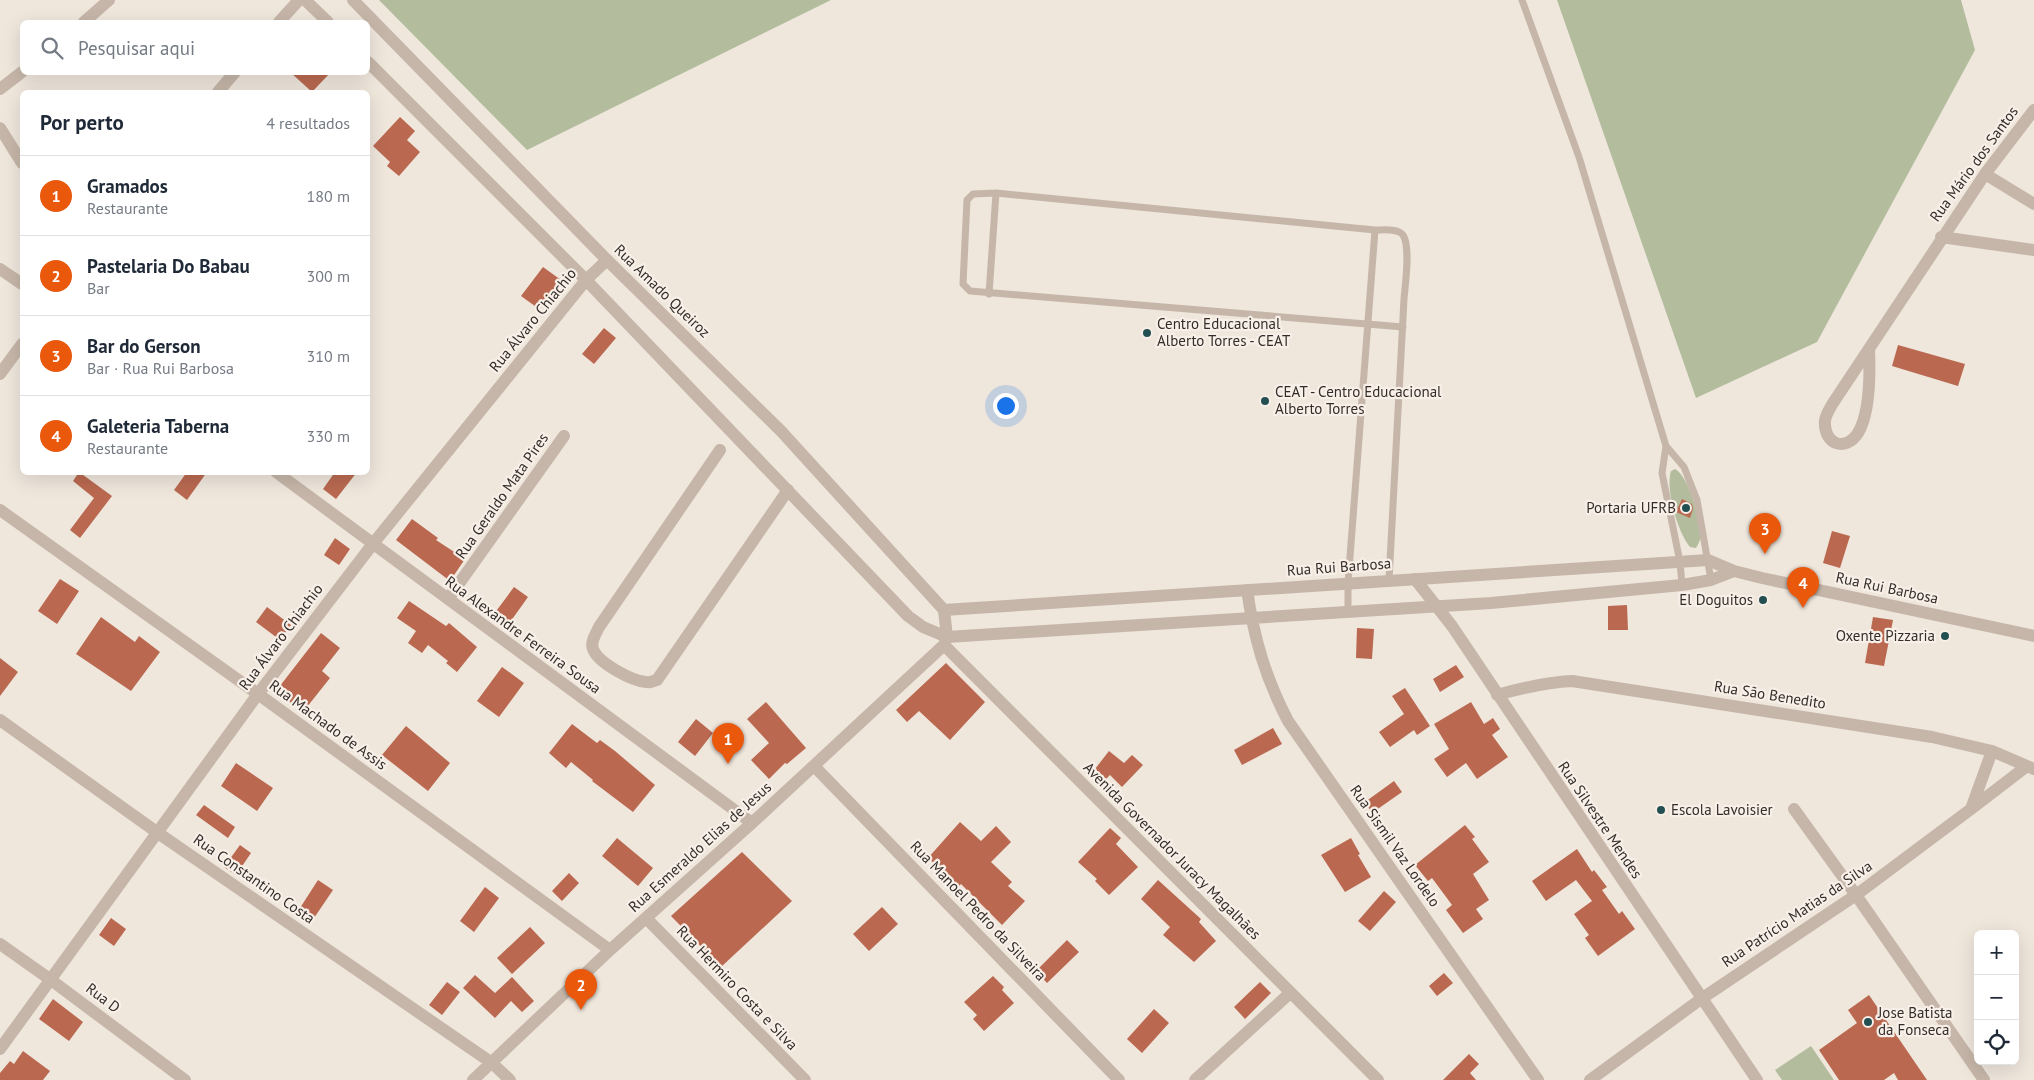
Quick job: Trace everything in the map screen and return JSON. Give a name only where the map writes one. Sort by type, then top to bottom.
[{"type":"street","points":[[86,20],[109,0]]},
{"type":"street","points":[[281,20],[299,0]]},
{"type":"street","points":[[305,0],[326,20]]},
{"type":"street","name":"Rua Amado Queiroz","points":[[353,0],[607,260],[782,431],[944,610]]},
{"type":"street","points":[[370,64],[586,280],[908,616],[945,641],[1438,606],[1682,584],[1711,580],[1734,571]]},
{"type":"street","points":[[0,88],[20,73]]},
{"type":"street","points":[[220,90],[232,75]]},
{"type":"street","name":"Rua Mário dos Santos","points":[[1869,350],[1869,378],[1862,422],[1857,434],[1850,441],[1840,444],[1831,442],[1826,434],[1825,419],[1833,403],[1941,237],[1985,174],[2034,110]]},
{"type":"street","points":[[0,128],[20,160]]},
{"type":"street","points":[[1985,174],[2034,204]]},
{"type":"street","points":[[1941,237],[2034,250]]},
{"type":"street","name":"Rua Álvaro Chiachio","points":[[0,1049],[258,694],[372,545],[586,280],[607,260]]},
{"type":"street","points":[[0,269],[20,283]]},
{"type":"street","points":[[0,374],[20,347]]},
{"type":"street","name":"Rua Geraldo Mata Pires","points":[[448,599],[564,436]]},
{"type":"street","points":[[720,450],[599,627],[592,642],[593,650],[624,676],[648,683],[657,680],[788,490]]},
{"type":"street","name":"Rua Alexandre Ferreira Sousa","points":[[280,475],[372,545],[752,823]]},
{"type":"street","name":"Rua Machado de Assis","points":[[0,510],[258,694],[610,950]]},
{"type":"street","name":"Rua Rui Barbosa","points":[[944,610],[1708,560],[1734,571],[2034,636]]},
{"type":"street","name":"Rua Silvestre Mendes","points":[[1415,579],[1438,606],[1756,1080]]},
{"type":"street","name":"Rua Sismil Vaz Lordelo","points":[[1247,590],[1251,618],[1269,682],[1288,720],[1538,1080]]},
{"type":"street","points":[[944,610],[945,641]]},
{"type":"street","name":"Rua Esmeraldo Elias de Jesus","points":[[473,1080],[610,950],[814,766],[945,641]]},
{"type":"street","name":"Avenida Governador Juracy Magalhães","points":[[945,641],[1290,993],[1378,1080]]},
{"type":"street","name":"Rua São Benedito","points":[[1498,695],[1554,681],[1572,681],[1932,737],[1992,751],[2030,767]]},
{"type":"street","name":"Rua Constantino Costa","points":[[0,720],[158,833],[492,1062],[510,1080]]},
{"type":"street","points":[[1970,809],[1992,751]]},
{"type":"street","name":"Rua Manoel Pedro da Silveira","points":[[814,766],[1119,1080]]},
{"type":"street","name":"Rua Patrício Matias da Silva","points":[[1590,1080],[1701,999],[1856,895],[1970,809],[2030,767]]},
{"type":"street","points":[[1794,809],[1984,1080]]},
{"type":"street","name":"Rua Hermiro Costa e Silva","points":[[646,918],[805,1080]]},
{"type":"street","name":"Rua D","points":[[0,944],[185,1080]]},
{"type":"street","points":[[1195,1080],[1290,993]]},
{"type":"lane","points":[[1522,0],[1579,157],[1666,446],[1684,467],[1697,500],[1711,580]]},
{"type":"lane","points":[[1389,580],[1407,242],[1402,233],[1397,231],[996,193],[977,193],[969,196],[963,284],[970,292],[1402,327]]},
{"type":"lane","points":[[989,294],[996,193]]},
{"type":"lane","points":[[1348,612],[1348,583],[1375,230]]},
{"type":"lane","points":[[1666,446],[1662,473],[1680,562],[1682,584]]},
{"type":"green space","points":[[379,0],[831,0],[527,150]]},
{"type":"green space","points":[[1557,0],[1961,0],[1975,50],[1817,342],[1696,398]]},
{"type":"green space","points":[[1675,469],[1685,480],[1699,521],[1701,537],[1696,548],[1690,547],[1685,540],[1677,522],[1671,500],[1671,471]]},
{"type":"green space","points":[[1811,1046],[1834,1080],[1782,1080],[1775,1070]]},
{"type":"building","points":[[293,75],[328,75],[314,90],[310,90]]},
{"type":"building","points":[[400,117],[415,131],[407,140],[420,152],[399,176],[387,166],[390,162],[373,146]]},
{"type":"building","points":[[543,267],[561,280],[539,309],[521,296]]},
{"type":"building","points":[[604,328],[616,338],[594,364],[582,354]]},
{"type":"building","points":[[1898,345],[1965,364],[1958,386],[1892,366]]},
{"type":"building","points":[[77,475],[83,475],[112,496],[80,538],[70,530],[94,498],[73,481]]},
{"type":"building","points":[[185,475],[205,475],[187,500],[174,490]]},
{"type":"building","points":[[333,475],[355,475],[336,499],[323,489]]},
{"type":"building","name":"Portaria UFRB","points":[[1682,499],[1692,504],[1693,509],[1690,518],[1676,512]]},
{"type":"building","points":[[412,519],[438,538],[436,540],[465,559],[450,581],[396,540]]},
{"type":"building","points":[[1832,531],[1850,536],[1840,568],[1823,563]]},
{"type":"building","points":[[335,538],[350,549],[339,565],[324,555]]},
{"type":"building","points":[[60,579],[79,591],[57,624],[38,611]]},
{"type":"building","points":[[514,587],[528,597],[508,625],[494,614]]},
{"type":"building","points":[[409,601],[446,626],[449,623],[477,647],[457,672],[446,663],[448,661],[428,645],[422,653],[408,643],[416,631],[397,618]]},
{"type":"building","points":[[1627,605],[1628,630],[1608,630],[1608,606]]},
{"type":"building","points":[[267,607],[291,625],[280,640],[256,622]]},
{"type":"building","points":[[101,617],[135,642],[139,636],[160,652],[131,691],[76,654]]},
{"type":"building","points":[[1873,617],[1893,620],[1884,666],[1865,663]]},
{"type":"building","points":[[1357,628],[1374,629],[1372,659],[1356,658]]},
{"type":"building","points":[[321,633],[340,648],[322,671],[330,678],[303,712],[276,691]]},
{"type":"building","points":[[0,658],[18,672],[0,696]]},
{"type":"building","points":[[946,663],[985,702],[950,740],[919,711],[907,722],[896,710]]},
{"type":"building","points":[[1456,665],[1464,677],[1440,692],[1433,679]]},
{"type":"building","points":[[502,667],[524,683],[499,717],[477,701]]},
{"type":"building","points":[[1405,688],[1430,726],[1417,735],[1414,730],[1390,747],[1379,732],[1404,714],[1392,696]]},
{"type":"building","points":[[766,702],[806,748],[787,764],[785,763],[769,779],[751,760],[769,743],[747,719]]},
{"type":"building","points":[[1471,702],[1484,724],[1493,718],[1500,729],[1492,735],[1508,757],[1477,779],[1466,763],[1447,777],[1434,759],[1449,749],[1434,724]]},
{"type":"building","points":[[696,719],[713,733],[695,756],[678,742]]},
{"type":"building","points":[[572,724],[597,743],[600,740],[615,751],[655,785],[633,812],[592,781],[571,762],[566,768],[549,753]]},
{"type":"building","points":[[406,726],[450,763],[428,791],[382,755]]},
{"type":"building","points":[[1273,728],[1282,744],[1242,765],[1234,750]]},
{"type":"building","points":[[1109,751],[1124,763],[1132,755],[1143,765],[1122,787],[1110,775],[1106,779],[1095,769]]},
{"type":"building","points":[[236,763],[273,788],[257,811],[221,786]]},
{"type":"building","points":[[1394,781],[1402,792],[1372,813],[1365,802]]},
{"type":"building","points":[[204,805],[235,827],[228,838],[196,815]]},
{"type":"building","points":[[960,822],[981,841],[996,826],[1011,842],[991,862],[1012,882],[1008,886],[1025,901],[1002,925],[961,884],[959,886],[928,858]]},
{"type":"building","points":[[1465,825],[1475,837],[1472,839],[1489,862],[1473,874],[1489,900],[1476,909],[1483,919],[1463,933],[1446,910],[1452,905],[1432,878],[1428,881],[1415,865]]},
{"type":"building","points":[[1110,828],[1121,838],[1116,844],[1138,867],[1109,895],[1095,881],[1097,879],[1078,862]]},
{"type":"building","points":[[617,838],[653,868],[638,886],[602,856]]},
{"type":"building","points":[[1351,838],[1360,854],[1358,855],[1371,877],[1345,892],[1321,855]]},
{"type":"building","points":[[240,845],[251,853],[236,875],[224,867]]},
{"type":"building","points":[[1577,849],[1592,872],[1594,870],[1607,887],[1602,890],[1619,914],[1622,911],[1635,929],[1598,956],[1585,938],[1589,935],[1574,914],[1592,901],[1576,880],[1546,901],[1532,881]]},
{"type":"building","points":[[742,852],[792,901],[721,967],[671,916]]},
{"type":"building","points":[[569,873],[579,883],[562,901],[552,891]]},
{"type":"building","points":[[318,880],[333,890],[314,918],[300,908]]},
{"type":"building","points":[[1158,880],[1201,919],[1199,922],[1216,941],[1194,962],[1163,935],[1170,927],[1141,899]]},
{"type":"building","points":[[485,887],[499,898],[474,932],[460,921]]},
{"type":"building","points":[[1384,891],[1396,902],[1370,931],[1358,921]]},
{"type":"building","points":[[882,907],[898,924],[869,951],[853,934]]},
{"type":"building","points":[[111,918],[126,929],[114,946],[99,935]]},
{"type":"building","points":[[530,927],[545,943],[512,974],[497,958]]},
{"type":"building","points":[[1067,940],[1079,952],[1047,983],[1036,971]]},
{"type":"building","points":[[1444,973],[1453,983],[1437,996],[1429,986]]},
{"type":"building","points":[[475,975],[495,993],[512,977],[534,1001],[522,1012],[511,1001],[495,1018],[463,988]]},
{"type":"building","points":[[993,976],[1004,987],[1002,990],[1014,1003],[984,1031],[973,1019],[977,1015],[964,1002]]},
{"type":"building","points":[[447,982],[460,992],[442,1015],[429,1005]]},
{"type":"building","points":[[1260,982],[1271,993],[1245,1019],[1234,1007]]},
{"type":"building","points":[[1869,995],[1927,1080],[1898,1080],[1894,1073],[1884,1080],[1839,1080],[1819,1050],[1857,1023],[1848,1010]]},
{"type":"building","points":[[53,999],[83,1022],[69,1041],[39,1019]]},
{"type":"building","points":[[1154,1009],[1169,1023],[1142,1053],[1127,1039]]},
{"type":"building","points":[[23,1051],[50,1071],[43,1080],[0,1080],[0,1073],[10,1061],[14,1064]]},
{"type":"building","points":[[1469,1054],[1479,1064],[1470,1073],[1476,1080],[1443,1080]]},
{"type":"place","name":"Centro Educacional Alberto Torres - CEAT","points":[[1147,333]]},
{"type":"place","name":"CEAT - Centro Educacional Alberto Torres","points":[[1265,401]]},
{"type":"place","name":"Portaria UFRB","points":[[1686,508]]},
{"type":"place","name":"Bar do Gerson","points":[[1765,554]]},
{"type":"place","name":"El Doguitos","points":[[1763,600]]},
{"type":"place","name":"Galeteria Taberna","points":[[1803,608]]},
{"type":"place","name":"Oxente Pizzaria","points":[[1945,636]]},
{"type":"place","name":"Gramados","points":[[728,764]]},
{"type":"place","name":"Escola Lavoisier","points":[[1661,810]]},
{"type":"place","name":"Pastelaria Do Babau","points":[[581,1010]]},
{"type":"place","name":"Jose Batista da Fonseca","points":[[1868,1022]]}]
